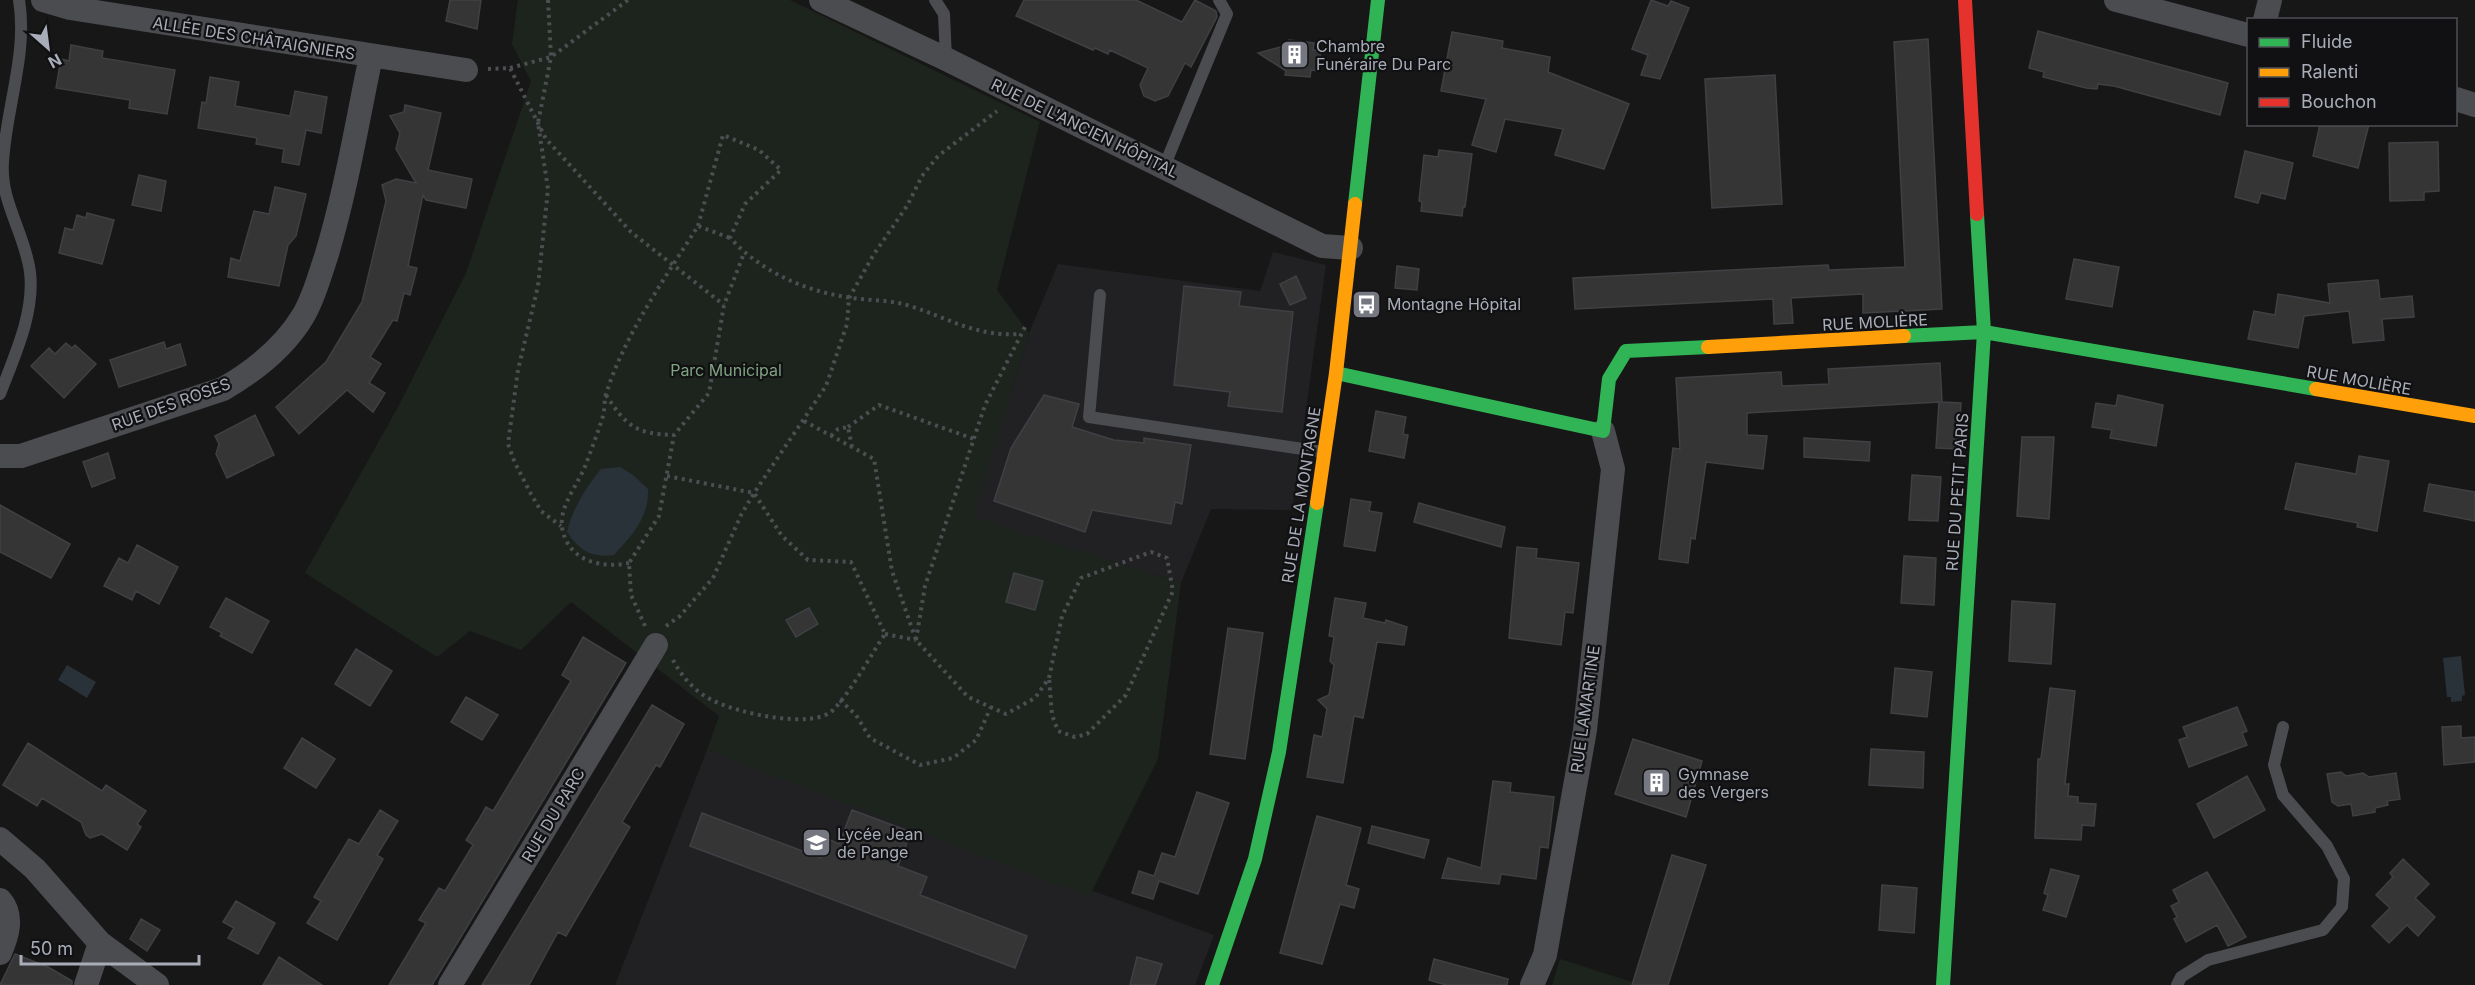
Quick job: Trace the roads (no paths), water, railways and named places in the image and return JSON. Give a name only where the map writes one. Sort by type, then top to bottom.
[{"type":"street","name":"ALLÉE DES CHÂTAIGNIERS","points":[[43,0],[70,8],[371,57],[466,70]]},
{"type":"street","name":"RUE DE LA MONTAGNE","points":[[1212,985],[1255,859],[1271,794],[1336,373],[1378,0]]},
{"type":"street","name":"RUE DU PETIT PARIS","points":[[1943,985],[1984,332],[1965,0]]},
{"type":"street","points":[[2116,0],[2247,35]]},
{"type":"street","points":[[2266,18],[2270,0]]},
{"type":"street","name":"RUE DE L'ANCIEN HÔPITAL","points":[[837,3],[1322,246],[1351,248]]},
{"type":"street","name":"RUE DES ROSES","points":[[0,456],[21,456],[223,389],[245,376],[287,338],[303,315],[316,289],[335,227],[371,57]]},
{"type":"street","points":[[2457,99],[2475,105]]},
{"type":"street","name":"RUE MOLIÈRE","points":[[1603,430],[1610,379],[1626,351],[1984,332],[2475,416]]},
{"type":"street","points":[[1336,373],[1603,430]]},
{"type":"street","name":"RUE LAMARTINE","points":[[1532,985],[1545,955],[1585,730],[1613,470],[1603,430]]},
{"type":"street","name":"RUE DU PARC","points":[[450,985],[661,636]]},
{"type":"street","points":[[0,839],[34,869],[100,943],[157,985]]},
{"type":"street","points":[[0,900],[6,907],[9,932],[0,953]]},
{"type":"street","points":[[86,985],[100,943]]},
{"type":"lane","points":[[0,394],[19,342],[28,307],[30,272],[4,193],[3,173],[10,107],[23,26],[19,0]]},
{"type":"lane","points":[[935,0],[944,14],[946,59]]},
{"type":"lane","points":[[1164,167],[1227,14],[1219,0]]},
{"type":"lane","points":[[1100,295],[1089,417],[1324,452]]},
{"type":"lane","points":[[2177,985],[2181,977],[2208,960],[2323,930],[2342,907],[2344,879],[2327,846],[2283,795],[2274,765],[2283,727]]},
{"type":"place","name":"Chambre Funéraire Du Parc","points":[[1295,55]]},
{"type":"place","name":"Montagne Hôpital","points":[[1366,304]]},
{"type":"place","name":"Gymnase des Vergers","points":[[1657,783]]},
{"type":"place","name":"Lycée Jean de Pange","points":[[816,843]]},
{"type":"park label","name":"Parc Municipal","points":[[726,370]]}]
